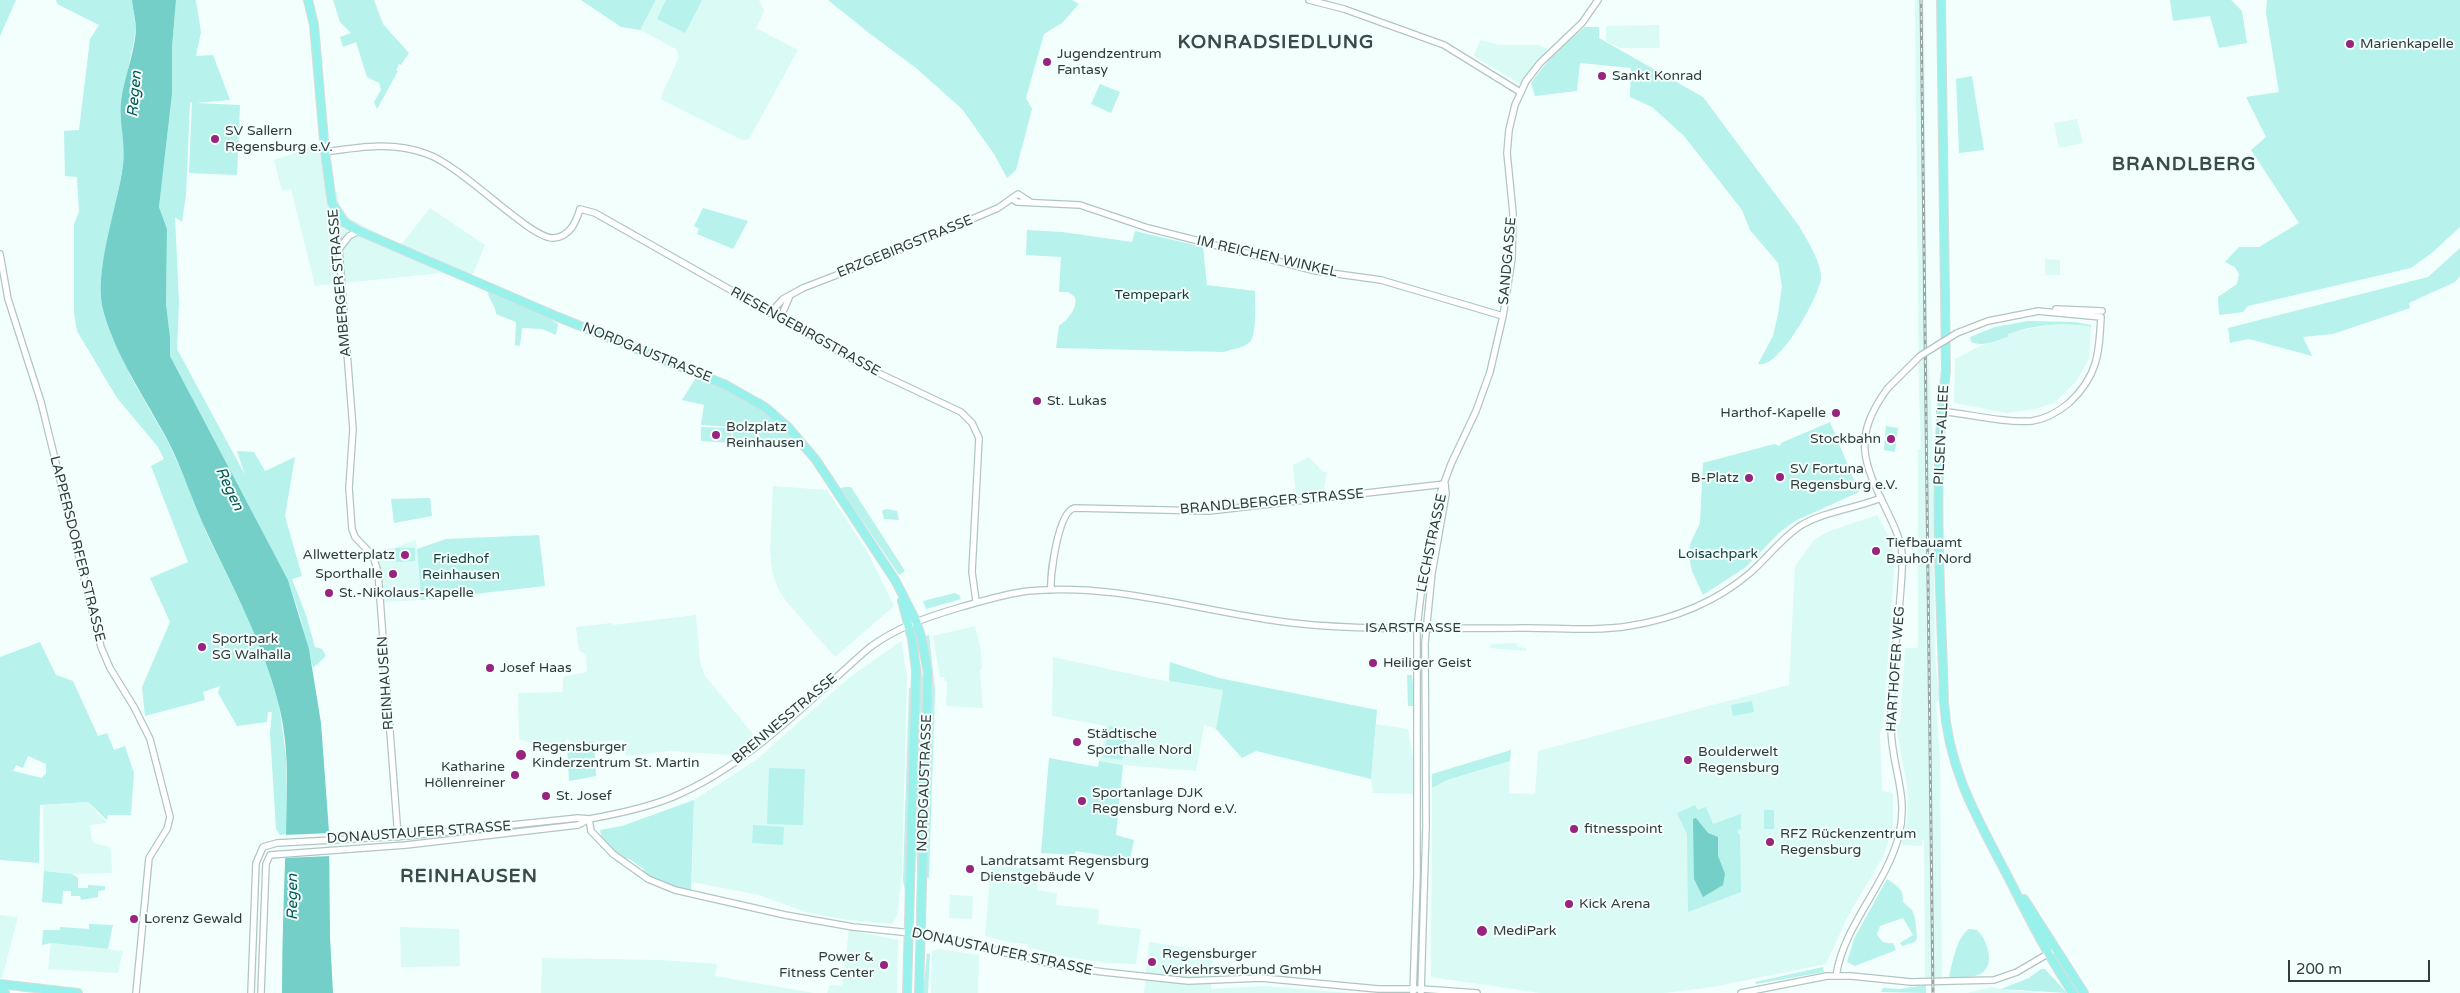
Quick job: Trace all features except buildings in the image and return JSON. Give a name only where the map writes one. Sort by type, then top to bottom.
[{"type":"main road","name":"AMBERGER STRASSE","points":[[308,0],[314,24],[325,152],[334,208]]},
{"type":"main road","name":"PILSEN-ALLEE","points":[[1942,0],[1946,371],[1940,411],[1939,470],[1945,721],[1949,746],[1960,782],[2047,954]]},
{"type":"main road","name":"NORDGAUSTRASSE","points":[[334,208],[344,222],[359,231],[558,317],[726,385],[765,407],[799,438],[816,460],[895,580],[924,648],[928,683],[919,993]]},
{"type":"main road","name":"NORDGAUSTRASSE","points":[[907,993],[916,670],[912,622]]},
{"type":"main road","name":"PILSEN-ALLEE","points":[[1998,859],[2056,949]]},
{"type":"main road","points":[[2056,949],[2083,993]]},
{"type":"main road","points":[[2047,954],[2073,993]]},
{"type":"main road","points":[[0,984],[78,993]]},
{"type":"main road","points":[[0,992],[5,993]]},
{"type":"street","points":[[1309,0],[1337,7],[1444,45],[1520,92]]},
{"type":"street","name":"SANDGASSE","points":[[1445,484],[1451,464],[1476,411],[1490,372],[1503,316],[1512,259],[1514,222],[1507,165],[1511,119],[1520,92],[1544,58],[1582,23],[1598,0]]},
{"type":"street","name":"RIESENGEBIRGSTRASSE","points":[[325,152],[388,146],[428,154],[463,174],[529,227],[546,237],[558,237],[570,231],[580,209],[605,218],[876,372],[967,416],[977,430],[979,438],[972,572],[976,601]]},
{"type":"street","name":"ERZGEBIRGSTRASSE","points":[[770,313],[783,299],[790,297],[803,288],[873,262],[998,208],[1018,194],[1030,202]]},
{"type":"street","name":"IM REICHEN WINKEL","points":[[1012,199],[1017,202],[1080,205],[1148,228],[1316,271],[1381,280],[1503,316]]},
{"type":"street","name":"AMBERGER STRASSE","points":[[334,208],[353,429],[350,494],[352,529],[355,537]]},
{"type":"street","points":[[339,249],[348,236],[359,231]]},
{"type":"street","name":"LAPPERSDORFER STRASSE","points":[[0,254],[8,299],[41,402],[101,647],[110,668],[145,728],[152,746],[169,811],[169,824],[149,858],[136,993]]},
{"type":"street","points":[[780,319],[790,297]]},
{"type":"street","name":"HARTHOFER WEG","points":[[1836,976],[1838,965],[1852,931],[1893,854],[1902,823],[1901,788],[1890,728],[1902,554],[1899,538],[1868,471],[1864,442],[1875,408],[1887,389],[1920,356],[1957,333],[1988,321],[2037,311],[2066,309],[2102,314],[2097,358],[2091,377],[2081,391],[2054,414],[2038,420],[2021,421],[1940,411]]},
{"type":"street","name":"BRANDLBERGER STRASSE","points":[[1051,590],[1051,576],[1056,550],[1064,518],[1069,510],[1080,508],[1209,511],[1445,484]]},
{"type":"street","name":"LECHSTRASSE","points":[[1413,991],[1418,780],[1418,628],[1423,577],[1440,494],[1445,484]]},
{"type":"street","name":"LECHSTRASSE","points":[[1421,991],[1426,827],[1426,628],[1432,573],[1446,494],[1445,484]]},
{"type":"street","name":"ISARSTRASSE","points":[[912,622],[976,601],[1009,594],[1051,590],[1127,594],[1242,616],[1347,628],[1599,629],[1646,623],[1673,616],[1704,603],[1732,587],[1766,558],[1785,538],[1801,526],[1821,516],[1881,498]]},
{"type":"street","name":"REINHAUSEN","points":[[355,537],[373,556],[378,578],[398,837]]},
{"type":"street","name":"BRENNESSTRASSE","points":[[588,820],[666,800],[718,774],[763,740],[869,648],[912,622]]},
{"type":"street","name":"DONAUSTAUFER STRASSE","points":[[251,993],[257,858],[263,847],[279,843],[398,837],[578,818],[588,820]]},
{"type":"street","name":"DONAUSTAUFER STRASSE","points":[[262,993],[267,858],[270,855],[279,852],[406,845],[578,825],[588,820]]},
{"type":"street","name":"DONAUSTAUFER STRASSE","points":[[588,820],[591,831],[613,854],[637,873],[661,885],[785,915],[853,927],[921,934],[1061,966],[1103,972],[1188,981],[1261,978],[1378,989],[1477,993]]},
{"type":"street","points":[[1741,993],[1836,976],[1912,982],[1994,980],[2009,976],[2056,949]]},
{"type":"shaded area","points":[[656,0],[759,0],[764,11],[756,28],[798,50],[749,139],[742,140],[660,99],[679,57],[676,49],[640,30]]},
{"type":"shaded area","points":[[1915,0],[1924,0],[1927,332],[1932,425],[1935,659],[1940,700],[1936,702],[1940,761],[1942,977],[1925,978],[1924,840],[1922,840],[1922,846],[1901,845],[1907,821],[1908,792],[1896,725],[1900,724],[1905,648],[1918,648],[1918,449],[1921,449]]},
{"type":"shaded area","points":[[1659,25],[1660,48],[1620,48],[1606,41],[1606,26]]},
{"type":"shaded area","points":[[1480,40],[1499,45],[1539,45],[1548,49],[1520,84],[1474,56]]},
{"type":"shaded area","points":[[2077,119],[2083,143],[2059,148],[2054,123]]},
{"type":"shaded area","points":[[318,145],[327,190],[337,192],[339,204],[350,219],[401,245],[430,208],[485,245],[473,274],[441,273],[315,286],[291,189],[282,191],[274,160]]},
{"type":"shaded area","points":[[2045,259],[2060,260],[2060,274],[2066,275],[1972,276],[2045,275]]},
{"type":"shaded area","points":[[2081,324],[2091,327],[2089,359],[2076,382],[2054,403],[2035,409],[2007,413],[1954,403],[1955,359],[1980,346],[2008,338],[2007,334],[2051,325]]},
{"type":"shaded area","points":[[1309,457],[1323,472],[1327,472],[1324,490],[1319,493],[1296,496],[1293,465]]},
{"type":"shaded area","points":[[773,486],[827,490],[867,551],[894,606],[835,657],[786,601],[778,589],[772,571],[770,551]]},
{"type":"shaded area","points":[[1877,515],[1889,537],[1895,560],[1883,727],[1880,733],[1882,791],[1893,793],[1893,824],[1884,855],[1849,914],[1826,964],[1713,987],[1665,993],[1540,993],[1431,977],[1432,788],[1447,780],[1510,761],[1509,793],[1535,794],[1538,751],[1789,685],[1795,566],[1814,540],[1827,532]]},
{"type":"shaded area","points":[[416,540],[421,600],[384,602],[378,550],[394,548]]},
{"type":"shaded area","points":[[696,615],[700,662],[705,676],[753,734],[753,739],[730,755],[671,751],[626,756],[624,740],[572,744],[567,738],[564,743],[535,745],[519,739],[518,693],[563,692],[563,679],[565,676],[584,673],[587,670],[586,655],[579,650],[576,627],[612,623],[613,625]]},
{"type":"shaded area","points":[[975,626],[981,651],[982,669],[980,670],[983,708],[946,706],[947,681],[945,681],[944,677],[940,677],[933,636]]},
{"type":"shaded area","points":[[901,641],[907,676],[902,871],[897,916],[892,924],[847,920],[809,913],[759,895],[692,882],[694,800],[756,760],[850,677]]},
{"type":"shaded area","points":[[1517,643],[1517,647],[1526,648],[1526,651],[1490,648],[1491,644]]},
{"type":"shaded area","points":[[1053,657],[1154,679],[1223,690],[1216,729],[1204,725],[1196,771],[1123,765],[1099,761],[1106,726],[1052,716]]},
{"type":"shaded area","points":[[1376,724],[1408,729],[1413,757],[1413,794],[1373,793],[1371,779]]},
{"type":"shaded area","points":[[88,802],[107,823],[90,825],[92,841],[96,844],[108,846],[111,850],[112,873],[72,874],[44,871],[43,805]]},
{"type":"shaded area","points":[[991,866],[1039,869],[1037,890],[1057,893],[1056,905],[1099,909],[1098,924],[1141,929],[1136,964],[1106,963],[1060,956],[1028,947],[1027,944],[1008,942],[985,936]]},
{"type":"shaded area","points":[[950,895],[973,896],[972,919],[949,918]]},
{"type":"shaded area","points":[[0,915],[18,917],[2,978],[0,978]]},
{"type":"shaded area","points":[[400,927],[459,929],[460,966],[401,967]]},
{"type":"shaded area","points":[[849,930],[898,940],[897,993],[827,993],[830,985],[842,986]]},
{"type":"shaded area","points":[[1149,942],[1213,952],[1211,989],[1264,986],[1350,993],[1144,993]]},
{"type":"shaded area","points":[[51,943],[123,951],[118,973],[48,969]]},
{"type":"shaded area","points":[[939,949],[979,955],[978,993],[931,993],[932,951]]},
{"type":"shaded area","points":[[542,958],[661,960],[717,964],[715,976],[814,993],[541,993]]},
{"type":"shaded area","points":[[1992,987],[2001,989],[2038,993],[1967,993]]},
{"type":"green space","points":[[0,0],[16,0],[0,36]]},
{"type":"green space","points":[[56,0],[132,0],[136,30],[121,104],[125,144],[123,165],[101,284],[104,312],[131,377],[167,440],[190,489],[206,532],[256,635],[268,669],[279,705],[286,757],[288,820],[286,834],[280,835],[276,829],[270,733],[272,712],[268,712],[267,722],[237,726],[218,693],[220,686],[203,692],[205,700],[145,716],[142,687],[170,622],[150,578],[188,562],[151,466],[164,459],[158,447],[117,398],[77,331],[74,314],[74,224],[79,212],[77,177],[65,176],[64,131],[79,130],[90,39],[99,25],[57,4]]},
{"type":"green space","points":[[176,0],[196,0],[201,32],[196,56],[213,55],[230,100],[196,103],[240,105],[237,175],[189,173],[192,103],[190,102],[186,195],[182,222],[175,217],[179,303],[177,349],[245,475],[237,451],[254,452],[265,471],[295,457],[285,516],[302,576],[292,579],[306,615],[315,647],[322,649],[326,656],[313,668],[300,616],[288,580],[170,356],[166,304],[167,229],[159,207],[172,94],[172,48]]},
{"type":"green space","points":[[333,0],[374,0],[383,24],[409,53],[401,65],[399,64],[396,70],[398,71],[377,109],[374,102],[381,90],[379,83],[367,77],[356,42],[343,47],[340,37],[351,33],[340,22]]},
{"type":"green space","points":[[581,0],[656,0],[640,30],[621,27]]},
{"type":"green space","points":[[666,0],[702,0],[685,33],[657,19]]},
{"type":"green space","points":[[828,0],[1072,0],[1079,4],[1062,23],[1044,34],[1026,98],[1032,109],[1016,170],[1007,178],[994,154],[962,109],[916,68]]},
{"type":"green space","points":[[2170,0],[2231,0],[2242,11],[2247,43],[2219,48],[2210,16],[2173,21]]},
{"type":"green space","points":[[2267,0],[2460,0],[2460,227],[2433,252],[2411,268],[2248,306],[2243,312],[2219,315],[2218,297],[2237,284],[2239,274],[2235,267],[2225,262],[2239,247],[2259,247],[2299,223],[2251,150],[2266,137],[2246,97],[2279,92],[2266,13]]},
{"type":"green space","points":[[1585,27],[1599,27],[1599,38],[1703,97],[1799,226],[1810,244],[1821,273],[1818,288],[1796,331],[1786,345],[1767,363],[1758,364],[1773,336],[1778,314],[1782,286],[1778,263],[1750,230],[1742,210],[1684,136],[1652,107],[1630,97],[1631,68],[1580,63],[1577,91],[1535,96],[1531,83],[1556,54]]},
{"type":"green space","points":[[1972,76],[1984,150],[1959,153],[1956,79]]},
{"type":"green space","points":[[1100,84],[1120,92],[1111,113],[1091,104]]},
{"type":"green space","points":[[703,208],[748,221],[733,249],[697,234],[699,229],[694,226]]},
{"type":"green space","name":"Tempepark","points":[[1027,230],[1062,232],[1132,242],[1135,231],[1203,247],[1207,285],[1255,291],[1255,318],[1252,338],[1245,346],[1224,352],[1056,348],[1059,326],[1073,310],[1076,301],[1075,297],[1068,292],[1059,292],[1061,257],[1026,255]]},
{"type":"green space","points":[[2460,248],[2460,276],[2455,282],[2409,303],[2410,308],[2333,334],[2303,337],[2312,356],[2249,339],[2230,343],[2228,328],[2428,277]]},
{"type":"green space","points":[[488,292],[549,318],[558,324],[556,335],[542,329],[522,328],[520,346],[515,345],[516,322],[496,314]]},
{"type":"green space","points":[[2028,321],[2075,322],[2091,325],[2091,327],[2071,324],[2038,326],[2008,334],[2008,337],[1990,343],[1980,344],[1971,342],[1970,337],[1995,327]]},
{"type":"green space","points":[[697,376],[751,403],[777,421],[787,431],[793,442],[774,446],[732,445],[733,427],[701,425],[704,405],[682,400]]},
{"type":"green space","name":"SV Fortuna Regensburg e.V.","points":[[1830,422],[1859,492],[1795,521],[1780,532],[1746,567],[1703,595],[1692,571],[1689,557],[1690,544],[1700,523],[1703,463],[1774,444],[1780,446],[1781,443]]},
{"type":"green space","name":"Stockbahn","points":[[1886,426],[1898,428],[1895,452],[1884,450]]},
{"type":"green space","name":"Bolzplatz Reinhausen","points":[[701,427],[732,428],[731,443],[701,441]]},
{"type":"green space","points":[[851,487],[905,571],[899,575],[840,488]]},
{"type":"green space","points":[[430,498],[432,516],[394,523],[391,499]]},
{"type":"green space","points":[[886,509],[897,511],[899,520],[884,519],[882,511]]},
{"type":"green space","name":"Friedhof Reinhausen","points":[[539,535],[545,586],[421,600],[417,549],[446,539]]},
{"type":"green space","name":"Allwetterplatz","points":[[395,548],[415,548],[415,561],[396,562]]},
{"type":"green space","points":[[955,593],[961,599],[926,609],[923,601]]},
{"type":"green space","points":[[929,635],[935,690],[929,878],[926,878],[933,674],[926,636]]},
{"type":"green space","points":[[916,641],[923,677],[918,919],[916,919],[917,863],[915,835]]},
{"type":"green space","points":[[40,642],[56,675],[73,681],[98,736],[107,733],[114,750],[125,746],[134,773],[131,815],[108,815],[107,820],[88,802],[40,805],[39,863],[0,860],[0,657]],"holes":[[[28,756],[46,764],[46,773],[42,778],[13,771],[16,765],[23,768]]]},
{"type":"green space","points":[[1170,662],[1219,678],[1377,710],[1371,779],[1256,751],[1242,758],[1216,729],[1223,690],[1169,681]]},
{"type":"green space","points":[[1407,675],[1412,675],[1415,706],[1408,706]]},
{"type":"green space","points":[[909,688],[911,688],[905,890],[903,881]]},
{"type":"green space","points":[[1752,701],[1754,712],[1733,716],[1731,705]]},
{"type":"green space","points":[[1109,726],[1128,730],[1122,760],[1103,757]]},
{"type":"green space","points":[[594,741],[596,776],[569,781],[567,745]]},
{"type":"green space","points":[[1511,750],[1510,761],[1447,780],[1432,788],[1432,774]]},
{"type":"green space","name":"Sportanlage DJK Regensburg Nord e.V.","points":[[1049,758],[1098,767],[1099,761],[1123,765],[1116,835],[1134,840],[1130,860],[1076,851],[1074,855],[1041,853]]},
{"type":"green space","points":[[769,768],[805,769],[803,825],[767,824]]},
{"type":"green space","points":[[694,800],[691,890],[673,886],[642,873],[644,869],[628,858],[626,861],[602,839],[600,830],[622,826]]},
{"type":"green space","points":[[1695,805],[1698,810],[1706,807],[1713,824],[1741,814],[1741,829],[1738,830],[1738,834],[1740,834],[1741,892],[1688,912],[1687,834],[1677,813]]},
{"type":"green space","points":[[1764,810],[1774,810],[1774,829],[1764,829]]},
{"type":"green space","points":[[753,825],[784,827],[783,845],[752,843]]},
{"type":"green space","points":[[44,871],[72,874],[78,878],[78,888],[88,888],[88,885],[105,886],[105,890],[98,891],[98,897],[81,900],[80,896],[71,896],[71,891],[63,891],[62,904],[42,902]]},
{"type":"green space","points":[[1887,879],[1902,892],[1903,902],[1912,910],[1915,918],[1917,938],[1915,942],[1902,946],[1900,943],[1913,935],[1903,918],[1880,926],[1877,934],[1879,937],[1884,942],[1893,943],[1896,950],[1855,966],[1847,962],[1854,939]]},
{"type":"green space","points":[[89,924],[113,925],[108,949],[51,943],[42,945],[43,930],[60,930],[60,927],[89,929]]},
{"type":"green space","points":[[1969,929],[1977,930],[1984,940],[1989,954],[1987,966],[1984,971],[1975,976],[1949,977],[1958,944]]},
{"type":"green space","points":[[927,953],[930,954],[928,993],[923,993]]},
{"type":"green space","points":[[1823,967],[1824,972],[1756,984],[1755,982]]},
{"type":"green space","points":[[2041,969],[2045,969],[2067,993],[2001,989],[2029,978]]},
{"type":"green space","points":[[1926,985],[1926,993],[1881,992],[1883,988],[1900,989]]},
{"type":"water","name":"Regen","points":[[132,0],[176,0],[172,48],[172,94],[159,207],[167,229],[166,304],[170,356],[288,580],[309,649],[321,723],[329,832],[330,937],[333,993],[282,993],[287,770],[282,719],[278,702],[256,638],[203,523],[173,451],[116,346],[104,313],[101,297],[103,260],[123,165],[121,102],[136,31]]},
{"type":"water","points":[[1696,818],[1708,833],[1718,837],[1718,856],[1725,874],[1723,885],[1703,897],[1694,879],[1693,819]]},
{"type":"pier","points":[[332,833],[332,856],[283,858],[283,835]]},
{"type":"railway","points":[[1921,0],[1933,993]]},
{"type":"place","name":"Marienkapelle","points":[[2350,44]]},
{"type":"place","name":"Jugendzentrum Fantasy","points":[[1047,62]]},
{"type":"place","name":"Sankt Konrad","points":[[1602,76]]},
{"type":"place","name":"SV Sallern Regensburg e.V.","points":[[215,139]]},
{"type":"place","name":"St. Lukas","points":[[1037,401]]},
{"type":"place","name":"Harthof-Kapelle","points":[[1836,413]]},
{"type":"place","name":"Bolzplatz Reinhausen","points":[[716,435]]},
{"type":"place","name":"Stockbahn","points":[[1891,439]]},
{"type":"place","name":"SV Fortuna Regensburg e.V.","points":[[1780,477]]},
{"type":"place","name":"B-Platz","points":[[1749,478]]},
{"type":"place","name":"Tiefbauamt Bauhof Nord","points":[[1876,551]]},
{"type":"place","name":"Allwetterplatz","points":[[405,555]]},
{"type":"place","name":"Sporthalle","points":[[393,574]]},
{"type":"place","name":"St.-Nikolaus-Kapelle","points":[[329,593]]},
{"type":"place","name":"Sportpark SG Walhalla","points":[[202,647]]},
{"type":"place","name":"Heiliger Geist","points":[[1373,663]]},
{"type":"place","name":"Josef Haas","points":[[490,668]]},
{"type":"place","name":"Städtische Sporthalle Nord","points":[[1077,742]]},
{"type":"place","name":"Regensburger Kinderzentrum St. Martin","points":[[521,755]]},
{"type":"place","name":"Boulderwelt Regensburg","points":[[1688,760]]},
{"type":"place","name":"Katharine Höllenreiner","points":[[515,775]]},
{"type":"place","name":"St. Josef","points":[[546,796]]},
{"type":"place","name":"Sportanlage DJK Regensburg Nord e.V.","points":[[1082,801]]},
{"type":"place","name":"fitnesspoint","points":[[1574,829]]},
{"type":"place","name":"RFZ Rückenzentrum Regensburg","points":[[1770,842]]},
{"type":"place","name":"Landratsamt Regensburg Dienstgebäude V","points":[[970,869]]},
{"type":"place","name":"Kick Arena","points":[[1569,904]]},
{"type":"place","name":"Lorenz Gewald","points":[[134,919]]},
{"type":"place","name":"MediPark","points":[[1482,931]]},
{"type":"place","name":"Regensburger Verkehrsverbund GmbH","points":[[1152,962]]},
{"type":"place","name":"Power & Fitness Center","points":[[884,965]]},
{"type":"district","name":"KONRADSIEDLUNG","points":[[1276,43]]},
{"type":"district","name":"BRANDLBERG","points":[[2184,165]]},
{"type":"district","name":"REINHAUSEN","points":[[469,877]]},
{"type":"park label","name":"Loisachpark","points":[[1718,554]]}]
